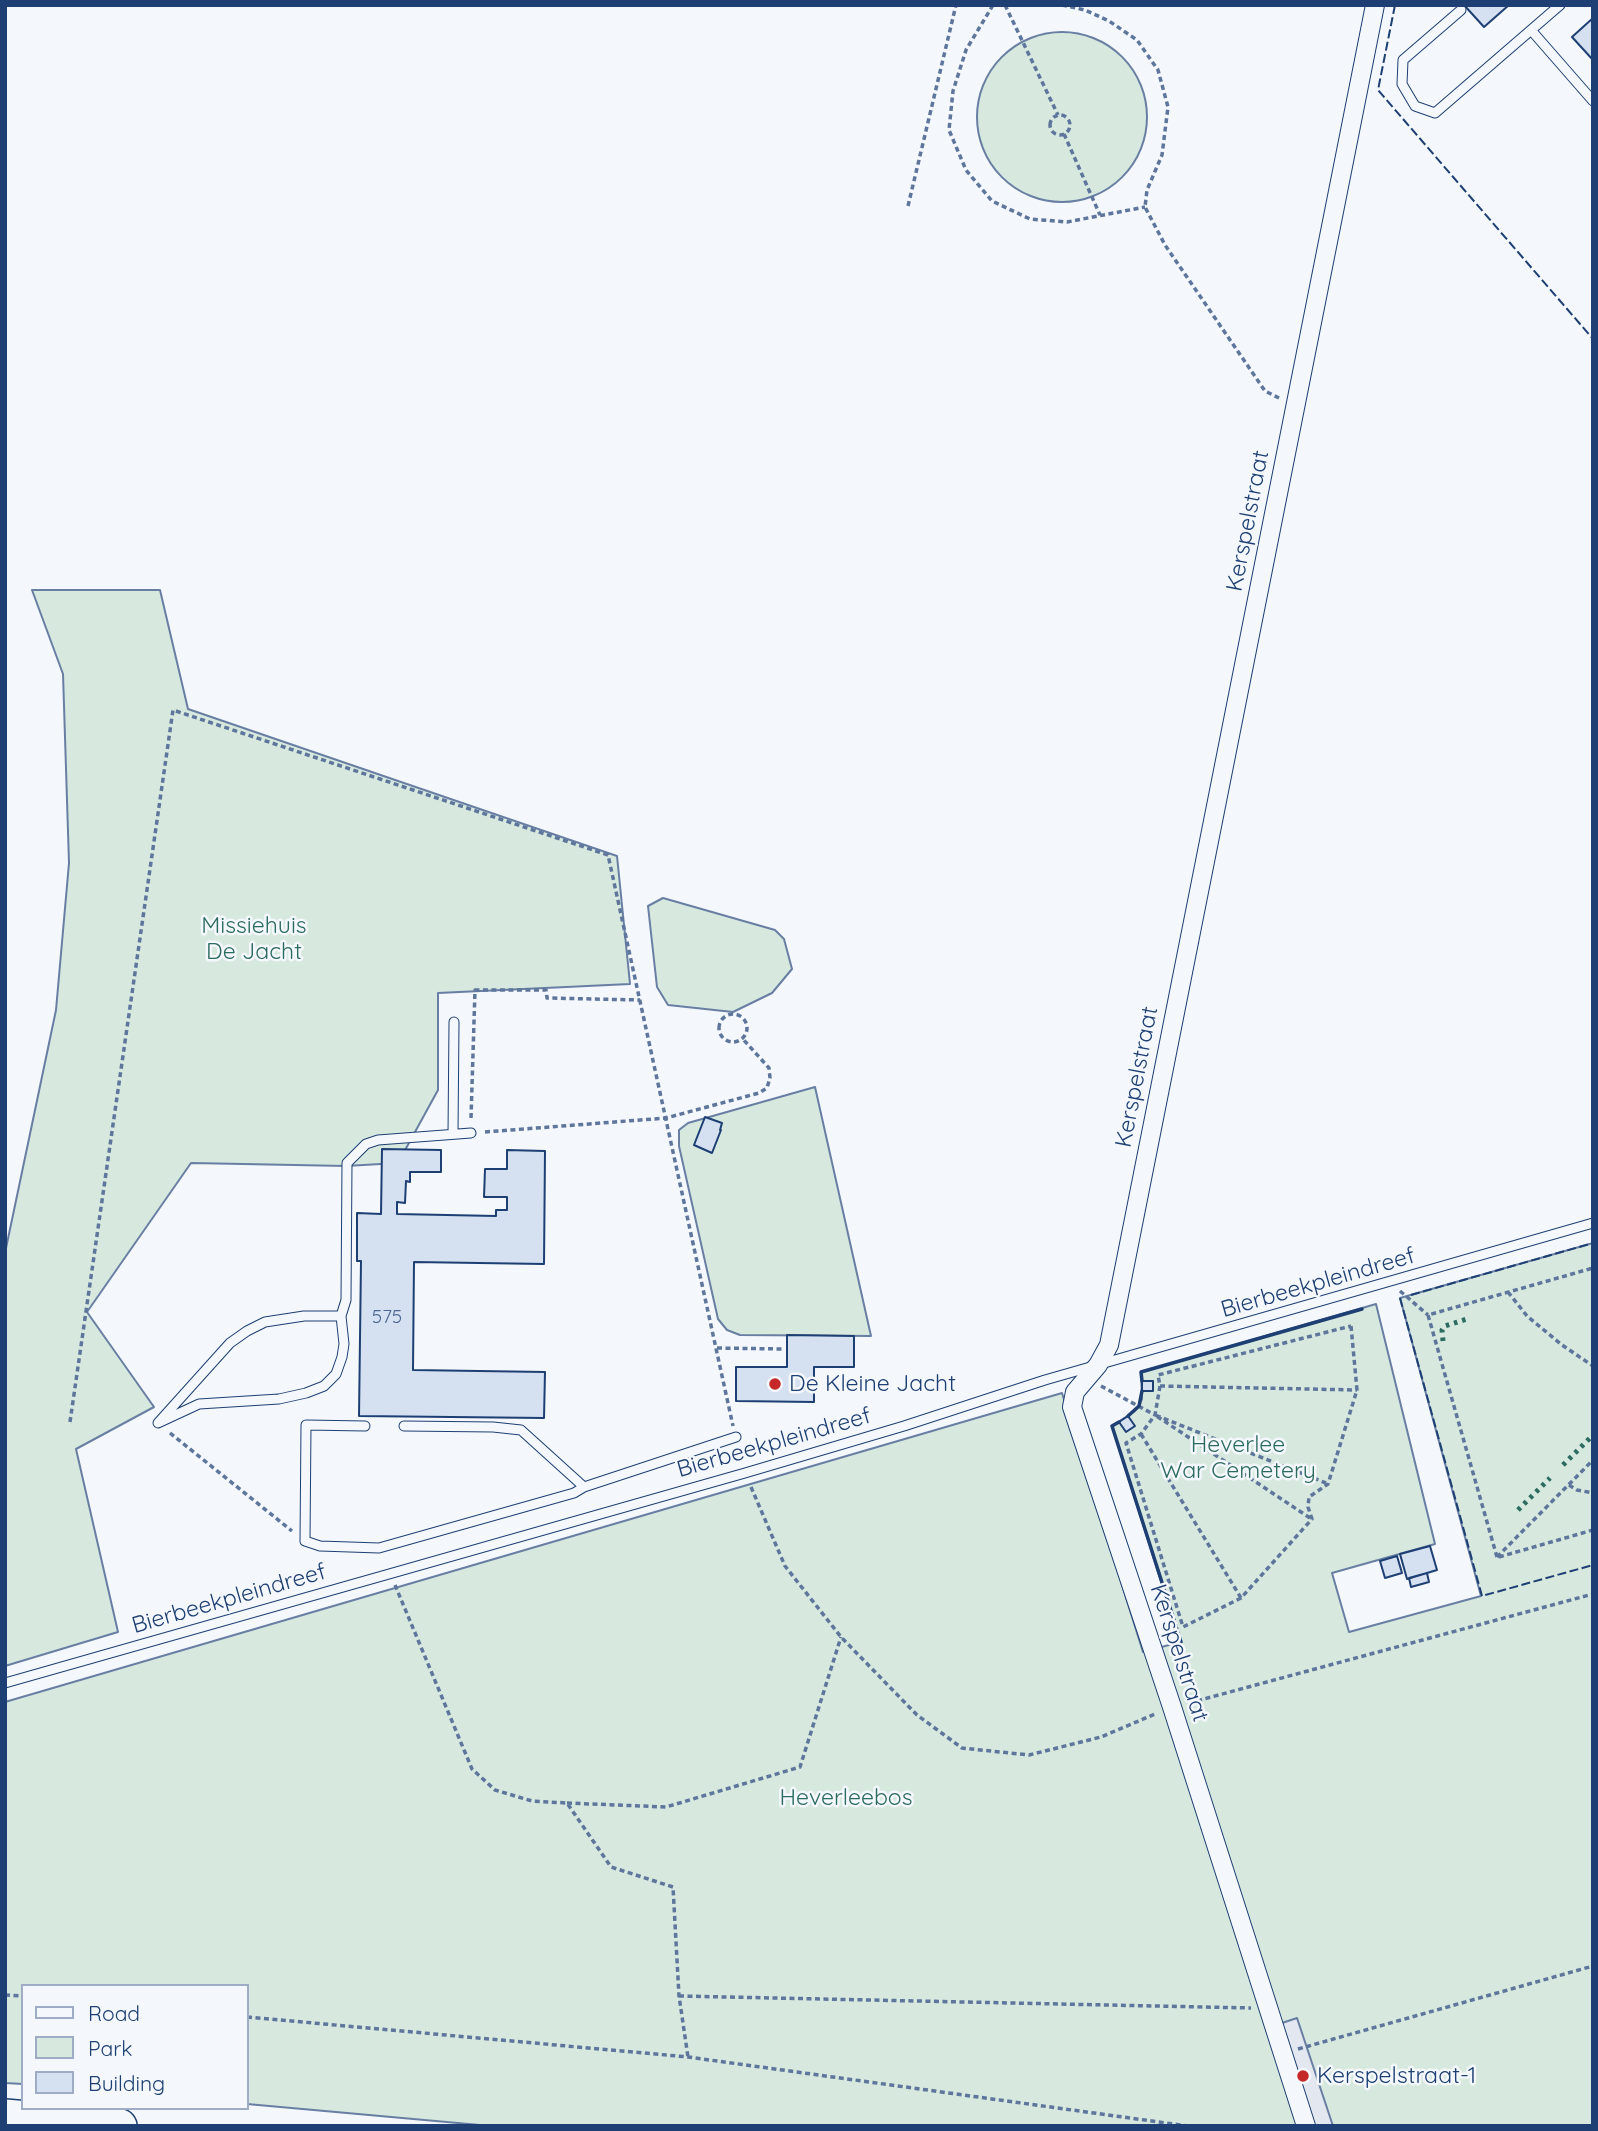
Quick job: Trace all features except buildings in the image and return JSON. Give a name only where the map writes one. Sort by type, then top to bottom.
[{"type":"highway","points":[[5,2116],[120,2126]]},
{"type":"street","name":"Kerspelstraat","points":[[1306,2126],[1172,1707],[1072,1407],[1075,1392],[1093,1372],[1109,1345],[1375,5]]},
{"type":"lane","points":[[1461,10],[1403,60],[1402,84],[1415,106],[1435,113],[1560,5]]},
{"type":"lane","points":[[1531,30],[1593,101]]},
{"type":"lane","points":[[453,1134],[454,1022]]},
{"type":"lane","points":[[158,1423],[199,1404],[279,1399],[324,1386],[336,1374],[344,1344],[341,1316],[346,1300],[347,1163],[366,1144],[379,1140],[471,1133]]},
{"type":"lane","name":"Bierbeekpleindreef","points":[[5,1683],[745,1473],[1593,1223]]},
{"type":"lane","points":[[158,1423],[230,1343],[247,1331],[265,1322],[304,1316],[341,1316]]},
{"type":"lane","points":[[365,1426],[306,1425],[304,1541],[320,1546],[379,1548],[575,1493],[584,1487],[736,1437]]},
{"type":"lane","points":[[404,1426],[521,1430],[584,1487]]},
{"type":"path","points":[[908,206],[956,5]]},
{"type":"path","points":[[993,5],[967,50],[953,91],[949,130],[966,170],[992,201],[1030,219],[1067,222],[1145,207]]},
{"type":"path","points":[[1005,5],[1058,115]]},
{"type":"path","points":[[1062,5],[1085,10],[1109,21],[1137,40],[1158,69],[1168,107],[1162,155],[1147,190],[1145,207],[1166,245],[1265,391],[1296,407]]},
{"type":"path","points":[[1058,115],[1069,120],[1069,130],[1064,134],[1055,133],[1051,128],[1052,119],[1058,115]]},
{"type":"path","points":[[1064,134],[1100,215]]},
{"type":"path","points":[[70,1422],[173,710],[608,855],[736,1437]]},
{"type":"path","points":[[640,1000],[547,998],[546,990],[475,990],[471,1133],[666,1118],[759,1093],[767,1088],[769,1068],[741,1038]]},
{"type":"path","points":[[736,1014],[746,1022],[746,1031],[741,1038],[733,1041],[722,1035],[719,1026],[727,1015],[736,1014]]},
{"type":"path","points":[[1427,1315],[1593,1268]]},
{"type":"path","points":[[1390,1282],[1427,1315],[1497,1557]]},
{"type":"path","points":[[1508,1292],[1527,1316],[1593,1366]]},
{"type":"path","points":[[1351,1325],[1357,1391],[1328,1484],[1309,1497],[1308,1507],[1312,1519],[1241,1598],[1183,1627],[1126,1443],[1141,1434],[1155,1415],[1160,1386],[1158,1375],[1351,1325]]},
{"type":"path","points":[[717,1348],[783,1349]]},
{"type":"path","points":[[1093,1372],[1312,1519]]},
{"type":"path","points":[[1160,1386],[1357,1391]]},
{"type":"path","points":[[1155,1415],[1328,1484]]},
{"type":"path","points":[[158,1423],[304,1541]]},
{"type":"path","points":[[1141,1434],[1241,1598]]},
{"type":"path","points":[[1497,1557],[1593,1460]]},
{"type":"path","points":[[745,1473],[785,1566],[841,1637],[918,1715],[962,1748],[1029,1755],[1101,1737],[1172,1707],[1593,1594]]},
{"type":"path","points":[[1569,1485],[1577,1490],[1593,1493]]},
{"type":"path","points":[[1497,1557],[1593,1530]]},
{"type":"path","points":[[390,1573],[472,1769],[495,1790],[532,1801],[666,1807],[800,1767],[841,1637]]},
{"type":"path","points":[[567,1803],[611,1867],[673,1887],[679,1996],[688,2057]]},
{"type":"path","points":[[1282,2052],[1317,2045],[1593,1966]]},
{"type":"path","points":[[679,1996],[1268,2009]]},
{"type":"path","points":[[248,2017],[688,2057],[1188,2126]]},
{"type":"green space","points":[[1062,32],[1095,38],[1122,57],[1141,84],[1147,117],[1141,150],[1122,177],[1095,196],[1062,202],[1029,196],[1002,177],[983,150],[977,117],[983,84],[1002,57],[1029,38]]},
{"type":"green space","name":"Missiehuis De Jacht","points":[[32,590],[160,590],[188,709],[617,856],[630,984],[438,993],[438,1090],[398,1163],[346,1166],[191,1163],[87,1312],[154,1407],[76,1449],[118,1632],[5,1666],[5,1253],[56,1010],[69,863],[63,674]]},
{"type":"green space","points":[[663,898],[775,930],[784,939],[792,969],[772,993],[733,1012],[668,1005],[657,987],[648,906]]},
{"type":"green space","points":[[815,1087],[871,1336],[740,1335],[727,1330],[718,1319],[679,1146],[679,1130],[688,1123]]},
{"type":"green space","name":"Heverleebos","points":[[1593,1243],[1593,2126],[491,2126],[248,2104],[248,1984],[21,1984],[21,2084],[5,2083],[5,1702],[1062,1393],[1143,1652],[1180,1642],[1112,1426],[1139,1406],[1142,1399],[1141,1372],[1376,1304],[1435,1544],[1332,1573],[1349,1632],[1481,1596],[1400,1298]]},
{"type":"shaded area","name":"Kerspelstraat-1","points":[[1297,2018],[1333,2126],[1306,2126],[1273,2026]]},
{"type":"hedge","points":[[1443,1341],[1442,1330],[1445,1326],[1470,1318]]},
{"type":"hedge","points":[[1563,1465],[1593,1435]]},
{"type":"hedge","points":[[1518,1510],[1550,1478]]},
{"type":"fence","points":[[1395,5],[1378,90],[1593,339]]},
{"type":"fence","points":[[1411,1295],[1593,1243]]},
{"type":"fence","points":[[1400,1298],[1482,1596],[1593,1565]]},
{"type":"wall","points":[[1142,1381],[1141,1372],[1362,1309]]},
{"type":"wall","points":[[1128,1416],[1139,1406],[1142,1391]]},
{"type":"wall","points":[[1119,1422],[1112,1426],[1181,1642]]},
{"type":"place","name":"De Kleine Jacht","points":[[775,1384]]},
{"type":"place","name":"Kerspelstraat-1","points":[[1303,2076]]},
{"type":"park label","name":"Heverlee War Cemetery","points":[[1238,1458]]}]
